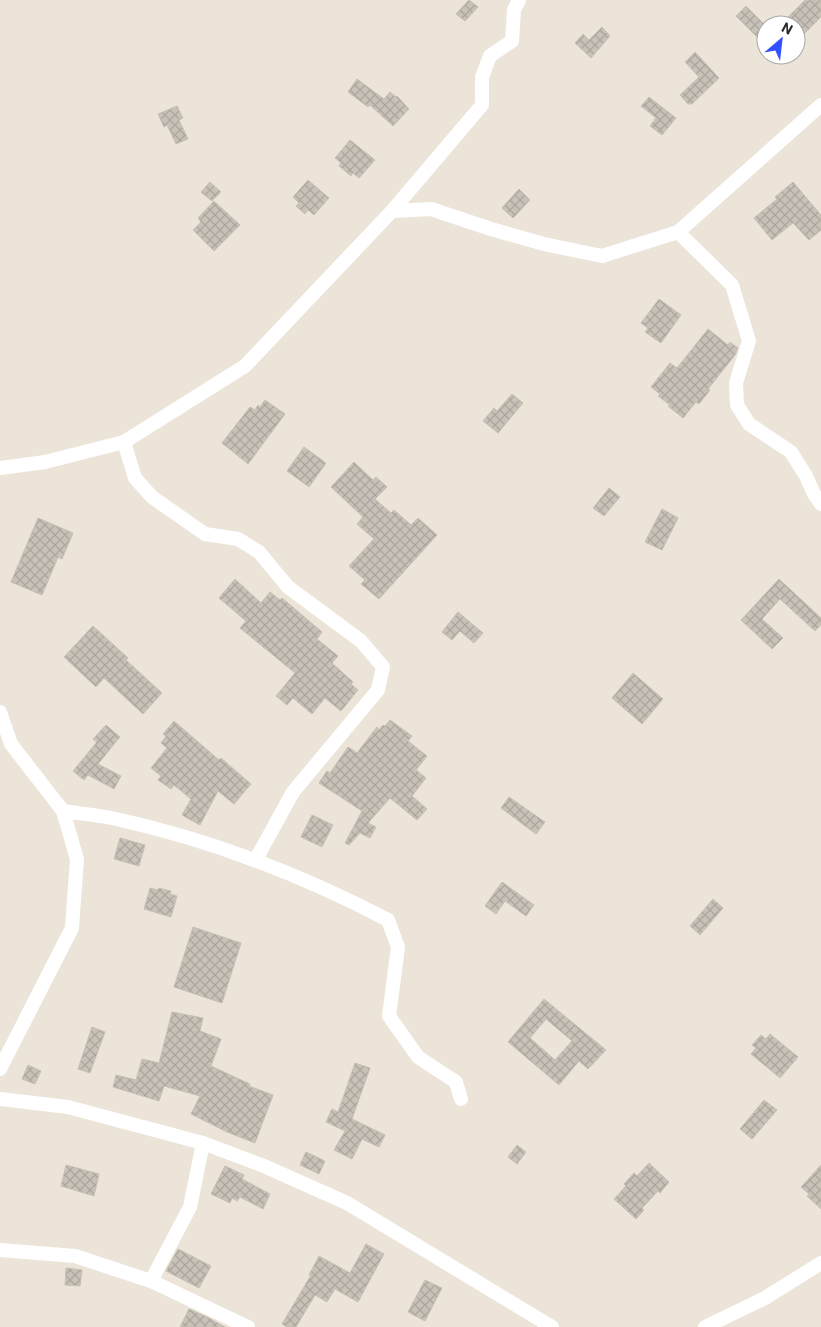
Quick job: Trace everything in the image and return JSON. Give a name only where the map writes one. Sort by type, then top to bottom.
[{"type":"street","points":[[0,468],[45,462],[124,442],[245,366],[392,211],[482,106],[482,77],[490,56],[512,41],[514,10],[519,0]]},
{"type":"street","points":[[392,211],[431,209],[544,244],[602,256],[678,232],[821,105]]},
{"type":"street","points":[[678,232],[732,285],[748,341],[736,383],[737,406],[749,424],[791,452],[821,504]]},
{"type":"street","points":[[124,442],[135,478],[152,497],[206,534],[238,539],[259,552],[288,587],[361,641],[383,667],[378,690],[293,792],[256,859]]},
{"type":"street","points":[[0,712],[11,744],[63,811],[77,859],[72,928],[0,1069]]},
{"type":"street","points":[[63,811],[116,819],[256,859],[342,896],[388,920],[398,948],[389,1016],[418,1057],[456,1082],[461,1099]]},
{"type":"street","points":[[0,1098],[68,1107],[203,1143],[264,1166],[347,1203],[552,1327]]},
{"type":"street","points":[[151,1281],[190,1207],[203,1143]]},
{"type":"street","points":[[0,1250],[75,1256],[151,1281],[248,1327]]},
{"type":"street","points":[[705,1327],[765,1298],[821,1263]]},
{"type":"building","points":[[469,0],[478,7],[465,21],[456,14]]},
{"type":"building","points":[[805,0],[821,0],[821,17],[806,32],[806,15],[790,15]]},
{"type":"building","points":[[746,6],[756,16],[756,36],[736,16]]},
{"type":"building","points":[[602,27],[610,36],[591,58],[575,43],[583,34],[589,40]]},
{"type":"building","points":[[695,52],[719,78],[692,104],[688,104],[680,95],[699,77],[685,62]]},
{"type":"building","points":[[357,79],[384,99],[390,92],[397,96],[409,109],[393,126],[370,105],[368,107],[348,92]]},
{"type":"building","points":[[649,97],[676,118],[662,135],[650,126],[656,118],[641,106]]},
{"type":"building","points":[[177,106],[183,118],[179,120],[188,139],[176,144],[167,125],[164,127],[158,114]]},
{"type":"building","points":[[350,140],[375,160],[359,178],[353,173],[351,176],[339,166],[341,163],[335,158]]},
{"type":"building","points":[[308,180],[329,198],[314,215],[308,210],[305,214],[296,206],[299,203],[293,197]]},
{"type":"building","points":[[210,182],[221,192],[212,201],[201,192]]},
{"type":"building","points":[[793,182],[821,215],[821,230],[809,240],[793,223],[772,240],[754,218],[777,199],[775,197]]},
{"type":"building","points":[[519,189],[530,200],[513,218],[502,208]]},
{"type":"building","points":[[214,201],[240,225],[214,251],[193,230],[201,222],[198,218]]},
{"type":"building","points":[[659,299],[681,315],[661,343],[645,332],[648,328],[641,323]]},
{"type":"building","points":[[708,329],[728,345],[730,342],[738,348],[735,355],[708,389],[710,390],[699,404],[696,402],[683,418],[668,406],[670,405],[658,396],[660,394],[651,387],[670,363],[677,368]]},
{"type":"building","points":[[512,394],[523,403],[498,433],[483,421],[494,408],[497,411]]},
{"type":"building","points":[[265,400],[285,414],[248,464],[222,443],[250,407],[255,410]]},
{"type":"building","points":[[304,447],[326,463],[309,487],[287,471]]},
{"type":"building","points":[[354,462],[373,480],[376,477],[387,487],[375,499],[391,513],[394,510],[411,525],[418,518],[437,535],[379,599],[361,584],[365,580],[349,566],[374,539],[357,524],[363,517],[331,487]]},
{"type":"building","points":[[609,488],[620,497],[604,516],[593,508]]},
{"type":"building","points":[[662,509],[678,518],[662,550],[645,542]]},
{"type":"building","points":[[38,518],[73,533],[62,559],[58,557],[42,595],[11,582]]},
{"type":"building","points":[[235,579],[261,603],[270,592],[280,600],[282,598],[322,632],[317,639],[338,656],[332,663],[353,682],[351,684],[358,690],[341,711],[325,698],[312,714],[293,698],[287,705],[276,696],[295,673],[240,628],[246,621],[219,598]]},
{"type":"building","points":[[779,579],[821,618],[821,625],[815,631],[780,599],[762,619],[783,638],[772,649],[741,620]]},
{"type":"building","points":[[458,612],[483,633],[474,643],[460,631],[452,640],[442,632]]},
{"type":"building","points":[[93,626],[162,693],[143,714],[104,678],[96,687],[64,657]]},
{"type":"building","points":[[633,673],[663,699],[642,724],[612,698]]},
{"type":"building","points":[[390,720],[412,736],[408,741],[427,756],[416,770],[426,778],[412,796],[427,809],[417,820],[390,798],[368,823],[376,827],[370,838],[360,833],[349,845],[345,843],[362,811],[319,783],[327,771],[330,773],[348,747],[357,753],[377,727],[379,730]]},
{"type":"building","points":[[174,721],[219,760],[221,758],[251,784],[234,804],[218,791],[200,825],[182,815],[191,799],[174,785],[171,789],[158,780],[161,776],[151,768],[167,748],[161,743],[166,736],[163,734]]},
{"type":"building","points":[[106,725],[120,737],[98,764],[121,776],[114,789],[88,775],[84,780],[73,771],[97,742],[93,739]]},
{"type":"building","points":[[509,797],[545,822],[536,834],[501,808]]},
{"type":"building","points":[[312,815],[333,825],[322,847],[301,837]]},
{"type":"building","points":[[120,838],[145,845],[139,866],[114,859]]},
{"type":"building","points":[[502,882],[534,905],[526,916],[505,901],[496,914],[485,906]]},
{"type":"building","points":[[150,888],[171,891],[170,894],[177,896],[171,917],[144,909]]},
{"type":"building","points":[[713,899],[723,908],[700,935],[690,926]]},
{"type":"building","points":[[193,927],[241,943],[222,1003],[174,987]]},
{"type":"building","points":[[544,999],[606,1050],[588,1069],[579,1061],[559,1085],[508,1042]],"holes":[[[546,1019],[572,1041],[555,1060],[530,1038]]]},
{"type":"building","points":[[172,1012],[203,1018],[200,1031],[221,1039],[211,1066],[250,1084],[249,1086],[273,1095],[255,1143],[227,1132],[191,1114],[200,1096],[164,1086],[159,1101],[113,1087],[116,1075],[136,1080],[142,1059],[159,1063]]},
{"type":"building","points":[[92,1027],[105,1032],[90,1073],[78,1069]]},
{"type":"building","points":[[770,1034],[798,1057],[780,1078],[751,1054],[756,1048],[752,1045],[761,1035],[766,1039]]},
{"type":"building","points":[[355,1063],[370,1068],[352,1119],[385,1135],[379,1147],[362,1139],[352,1159],[334,1150],[345,1131],[326,1122],[332,1109],[338,1112]]},
{"type":"building","points":[[28,1065],[41,1071],[35,1084],[22,1079]]},
{"type":"building","points":[[764,1100],[777,1110],[752,1139],[740,1129]]},
{"type":"building","points":[[517,1145],[526,1152],[517,1164],[508,1157]]},
{"type":"building","points":[[306,1152],[325,1161],[319,1174],[300,1165]]},
{"type":"building","points":[[649,1163],[669,1182],[660,1193],[658,1191],[642,1208],[644,1210],[636,1219],[614,1199],[626,1186],[624,1184],[634,1173],[637,1176]]},
{"type":"building","points":[[66,1165],[99,1174],[94,1196],[61,1186]]},
{"type":"building","points":[[821,1165],[821,1209],[807,1196],[809,1194],[801,1187]]},
{"type":"building","points":[[225,1166],[244,1175],[242,1179],[270,1194],[263,1209],[240,1197],[237,1201],[232,1198],[230,1203],[211,1194]]},
{"type":"building","points":[[366,1244],[384,1254],[358,1302],[335,1289],[327,1302],[315,1295],[296,1327],[287,1327],[282,1324],[311,1275],[309,1275],[319,1256],[350,1273]]},
{"type":"building","points":[[178,1249],[211,1266],[199,1288],[166,1271]]},
{"type":"building","points":[[66,1268],[82,1270],[80,1286],[65,1285]]},
{"type":"building","points":[[425,1280],[442,1288],[425,1321],[408,1312]]},
{"type":"building","points":[[189,1309],[207,1317],[225,1327],[180,1327]]}]
